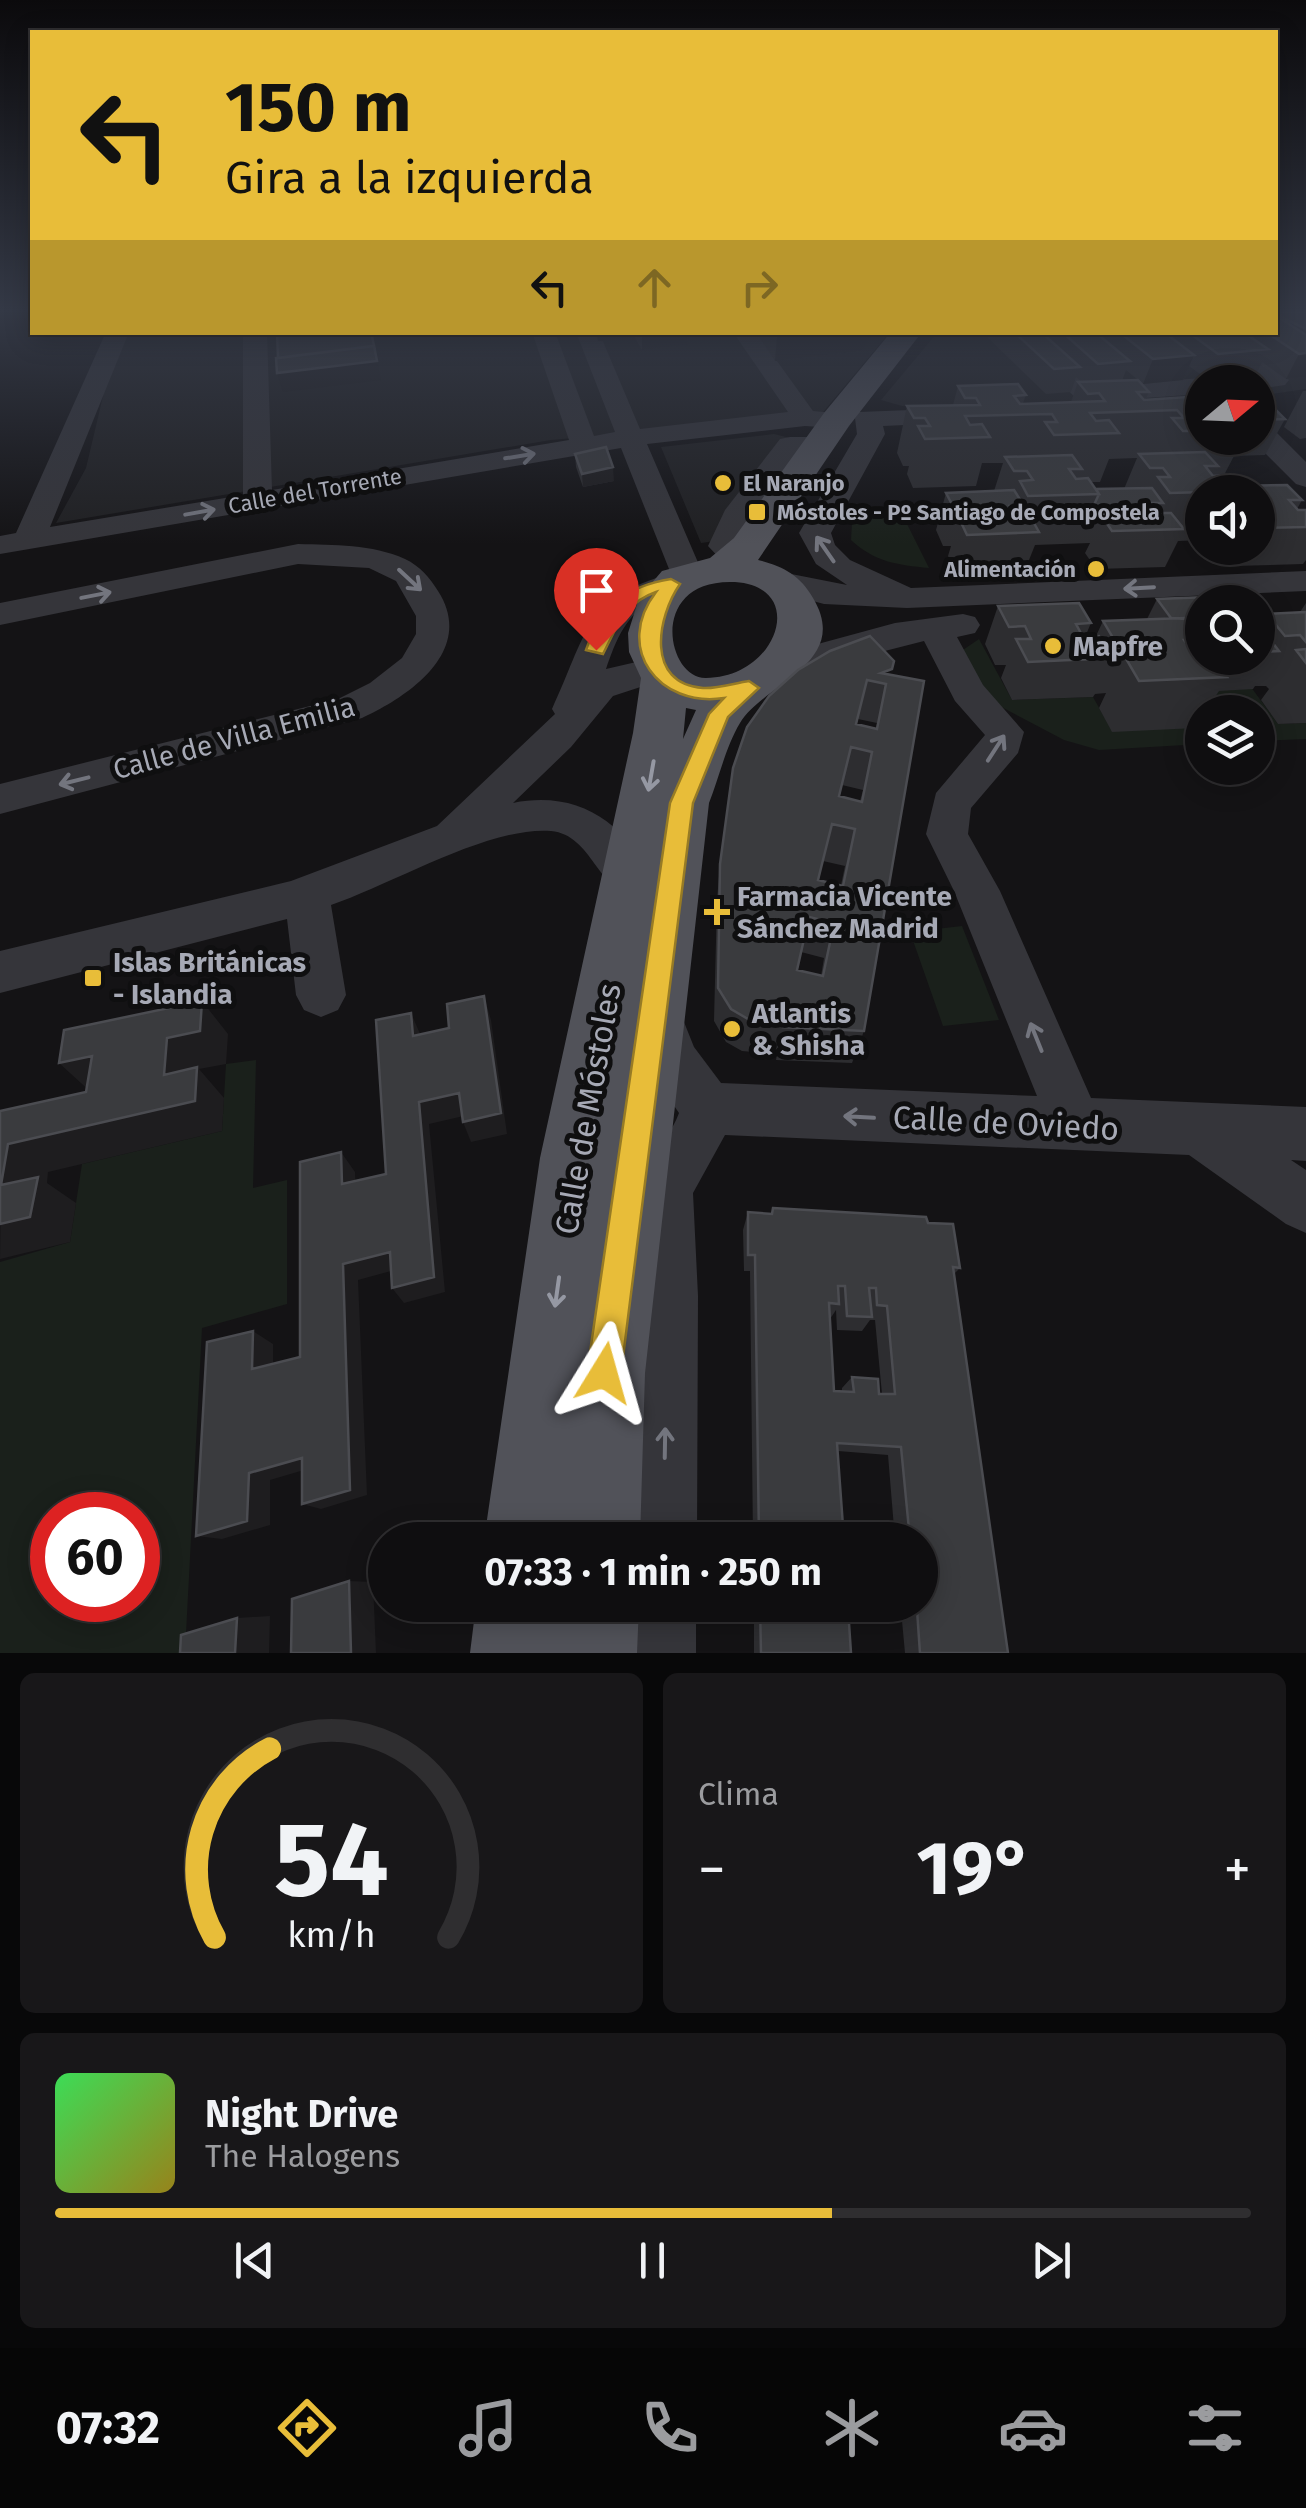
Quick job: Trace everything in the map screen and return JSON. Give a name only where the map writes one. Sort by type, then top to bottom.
[{"type":"main road","points":[[727,574],[861,389]]},
{"type":"main road","points":[[727,574],[797,612],[797,648],[766,676],[699,696],[661,674],[652,657],[650,630],[655,606],[727,574],[780,540],[832,425],[868,389]]},
{"type":"main road","name":"Calle de Móstoles","points":[[531,1522],[543,1388],[585,1104],[661,724],[661,674]]},
{"type":"main road","name":"Calle de Móstoles","points":[[596,1522],[604,1373],[644,1204],[654,1002],[682,803],[719,714],[766,676]]},
{"type":"main road","points":[[518,1653],[521,1622]]},
{"type":"main road","points":[[589,1653],[591,1622]]},
{"type":"street","points":[[7,545],[88,389]]},
{"type":"street","points":[[256,389],[258,501]]},
{"type":"street","points":[[564,389],[584,445]]},
{"type":"street","points":[[611,389],[631,438],[727,574]]},
{"type":"street","points":[[798,389],[832,425],[871,434],[826,509],[815,533],[817,542],[849,573],[921,613],[968,692],[1005,732],[1004,742],[951,804],[948,834],[977,891],[1076,1126]]},
{"type":"street","points":[[1081,389],[1086,394],[1158,389]]},
{"type":"street","points":[[1073,412],[1185,409]]},
{"type":"street","points":[[832,425],[998,414]]},
{"type":"street","name":"Calle del Torrente","points":[[7,545],[631,438],[832,425]]},
{"type":"street","points":[[1275,447],[1306,478]]},
{"type":"street","name":"Calle de Villa Emilia","points":[[0,614],[298,554],[348,555],[395,566],[414,579],[434,610],[431,645],[418,664],[381,696],[348,710],[0,799]]},
{"type":"street","points":[[557,737],[587,677],[605,623],[638,593],[727,574],[921,613],[1185,612]]},
{"type":"street","points":[[766,676],[895,634],[921,613],[1306,581]]},
{"type":"street","points":[[1275,609],[1306,608]]},
{"type":"street","points":[[451,836],[557,737],[600,687],[620,677],[661,674]]},
{"type":"street","points":[[0,972],[339,886],[451,836],[531,817],[563,816],[586,826],[612,851],[631,879]]},
{"type":"street","points":[[307,894],[321,995]]},
{"type":"street","points":[[644,1204],[703,1129],[707,1108],[673,1061],[654,1002]]},
{"type":"street","name":"Calle de Oviedo","points":[[707,1108],[1306,1134]]},
{"type":"street","points":[[1202,1132],[1306,1204]]},
{"type":"street","name":"Calle de Móstoles","points":[[644,1204],[668,1296],[662,1522]]},
{"type":"street","points":[[659,1653],[660,1622]]},
{"type":"shaded area","points":[[105,389],[842,389],[819,417],[551,440],[56,523],[86,468]]},
{"type":"shaded area","points":[[890,389],[1185,389],[1185,398],[902,406],[881,400]]},
{"type":"shaded area","points":[[1275,389],[1305,389],[1275,394]]},
{"type":"shaded area","name":"El Naranjo","points":[[774,434],[790,438],[731,539],[701,543],[661,447]]},
{"type":"shaded area","points":[[898,506],[929,568],[887,561],[851,540],[852,523],[860,515]]},
{"type":"shaded area","points":[[979,639],[1012,700],[1093,697],[1112,731],[1173,693],[1251,687],[1257,695],[1185,695],[1185,745],[1099,750],[1064,740],[994,703],[960,652]]},
{"type":"shaded area","points":[[1275,720],[1278,724],[1306,723],[1306,739],[1275,740]]},
{"type":"shaded area","points":[[962,926],[999,1020],[943,1026],[910,932]]},
{"type":"shaded area","points":[[256,1060],[253,1188],[287,1180],[287,1304],[202,1328],[185,1653],[0,1653],[0,1262],[70,1242],[82,1164],[222,1131],[226,1064]]},
{"type":"building","points":[[960,389],[1022,389],[1026,395],[1014,396],[1020,404],[1105,401],[1099,393],[1088,394],[1084,389],[1146,389],[1149,392],[1137,392],[1144,400],[1185,397],[1185,431],[1172,418],[1184,418],[1177,410],[1090,413],[1096,421],[1109,420],[1119,433],[1054,435],[1045,422],[1057,422],[1052,414],[965,416],[970,425],[982,424],[990,437],[925,439],[918,426],[930,426],[925,418],[914,418],[907,406],[980,405],[976,398],[965,398]]},
{"type":"building","points":[[606,447],[613,467],[582,474],[575,454]]},
{"type":"building","points":[[1139,454],[1208,455],[1218,466],[1205,466],[1212,475],[1185,475],[1185,493],[1170,493],[1158,477],[1170,477],[1163,468],[1150,468]]},
{"type":"building","points":[[1072,455],[1082,469],[1069,469],[1076,479],[1088,478],[1099,494],[1028,496],[1020,481],[1033,480],[1027,471],[1014,471],[1005,457]]},
{"type":"building","points":[[1275,485],[1287,485],[1302,500],[1289,500],[1298,510],[1306,510],[1306,527],[1275,528]]},
{"type":"building","points":[[1152,488],[1163,503],[1151,503],[1158,513],[1171,513],[1184,529],[1112,531],[1101,515],[1115,515],[1108,505],[1094,505],[1099,494],[1096,489]]},
{"type":"building","points":[[1014,490],[1024,506],[1010,506],[1016,516],[1030,516],[1039,532],[967,535],[959,518],[972,518],[967,508],[954,508],[946,493]]},
{"type":"building","points":[[1185,598],[1185,619],[1171,618],[1157,599]]},
{"type":"building","points":[[1079,603],[1091,623],[1076,624],[1083,637],[1099,636],[1112,658],[1028,662],[1016,639],[1031,639],[1025,626],[1009,627],[998,606]]},
{"type":"building","points":[[1306,612],[1306,642],[1300,635],[1285,636],[1275,624],[1275,614]]},
{"type":"building","points":[[1185,618],[1185,675],[1227,677],[1139,681],[1125,657],[1141,657],[1132,643],[1116,643],[1103,621]]},
{"type":"building","points":[[870,636],[894,661],[892,669],[881,673],[924,681],[864,1031],[783,1027],[784,1021],[748,1019],[731,1009],[718,988],[720,864],[733,768],[747,727],[769,696],[798,670],[830,651]],"holes":[[[867,680],[886,684],[877,729],[856,724]],[[851,747],[872,752],[862,802],[839,796]],[[832,824],[855,829],[843,886],[818,880]],[[809,917],[834,923],[823,976],[797,970]]]},
{"type":"building","points":[[1306,649],[1306,663],[1296,650]]},
{"type":"building","points":[[484,996],[501,1113],[463,1122],[459,1093],[419,1102],[434,1277],[392,1288],[390,1252],[343,1264],[350,1490],[302,1504],[302,1458],[249,1473],[247,1521],[196,1536],[207,1342],[253,1331],[252,1369],[300,1357],[300,1162],[341,1152],[342,1184],[386,1174],[376,1020],[411,1013],[413,1036],[449,1028],[447,1004]]},
{"type":"building","points":[[202,1001],[200,1031],[167,1038],[164,1075],[197,1067],[195,1101],[8,1144],[1,1185],[38,1177],[30,1217],[0,1224],[0,1111],[86,1092],[92,1056],[59,1063],[64,1030]]},
{"type":"building","points":[[773,1208],[926,1217],[928,1223],[953,1224],[960,1268],[953,1267],[1008,1653],[920,1653],[918,1622],[938,1622],[938,1522],[908,1522],[901,1447],[837,1443],[843,1522],[759,1522],[755,1255],[748,1255],[748,1212],[772,1214]],"holes":[[[838,1286],[845,1286],[847,1316],[872,1317],[869,1288],[876,1288],[877,1305],[887,1306],[895,1394],[879,1394],[878,1379],[852,1377],[854,1392],[834,1391],[829,1303],[839,1304]]]},
{"type":"building","points":[[349,1581],[351,1653],[291,1653],[292,1599]]},
{"type":"building","points":[[237,1618],[235,1653],[180,1653],[181,1635]]},
{"type":"building","points":[[760,1622],[849,1622],[851,1653],[761,1653]]},
{"type":"place","name":"El Naranjo","points":[[723,483]]},
{"type":"place","name":"Móstoles - Pº Santiago de Compostela","points":[[757,512]]},
{"type":"place","name":"Alimentación","points":[[1096,569]]},
{"type":"place","name":"Mapfre","points":[[1053,646]]},
{"type":"place","name":"Farmacia Vicente Sánchez Madrid","points":[[717,912]]},
{"type":"place","name":"Islas Británicas - Islandia","points":[[93,978]]},
{"type":"place","name":"Atlantis & Shisha","points":[[732,1029]]},
{"type":"route","points":[[596,650],[605,623],[629,598],[647,588],[671,584],[655,606],[650,630],[652,657],[664,680],[699,696],[749,688],[719,714],[682,803],[604,1373]]}]
